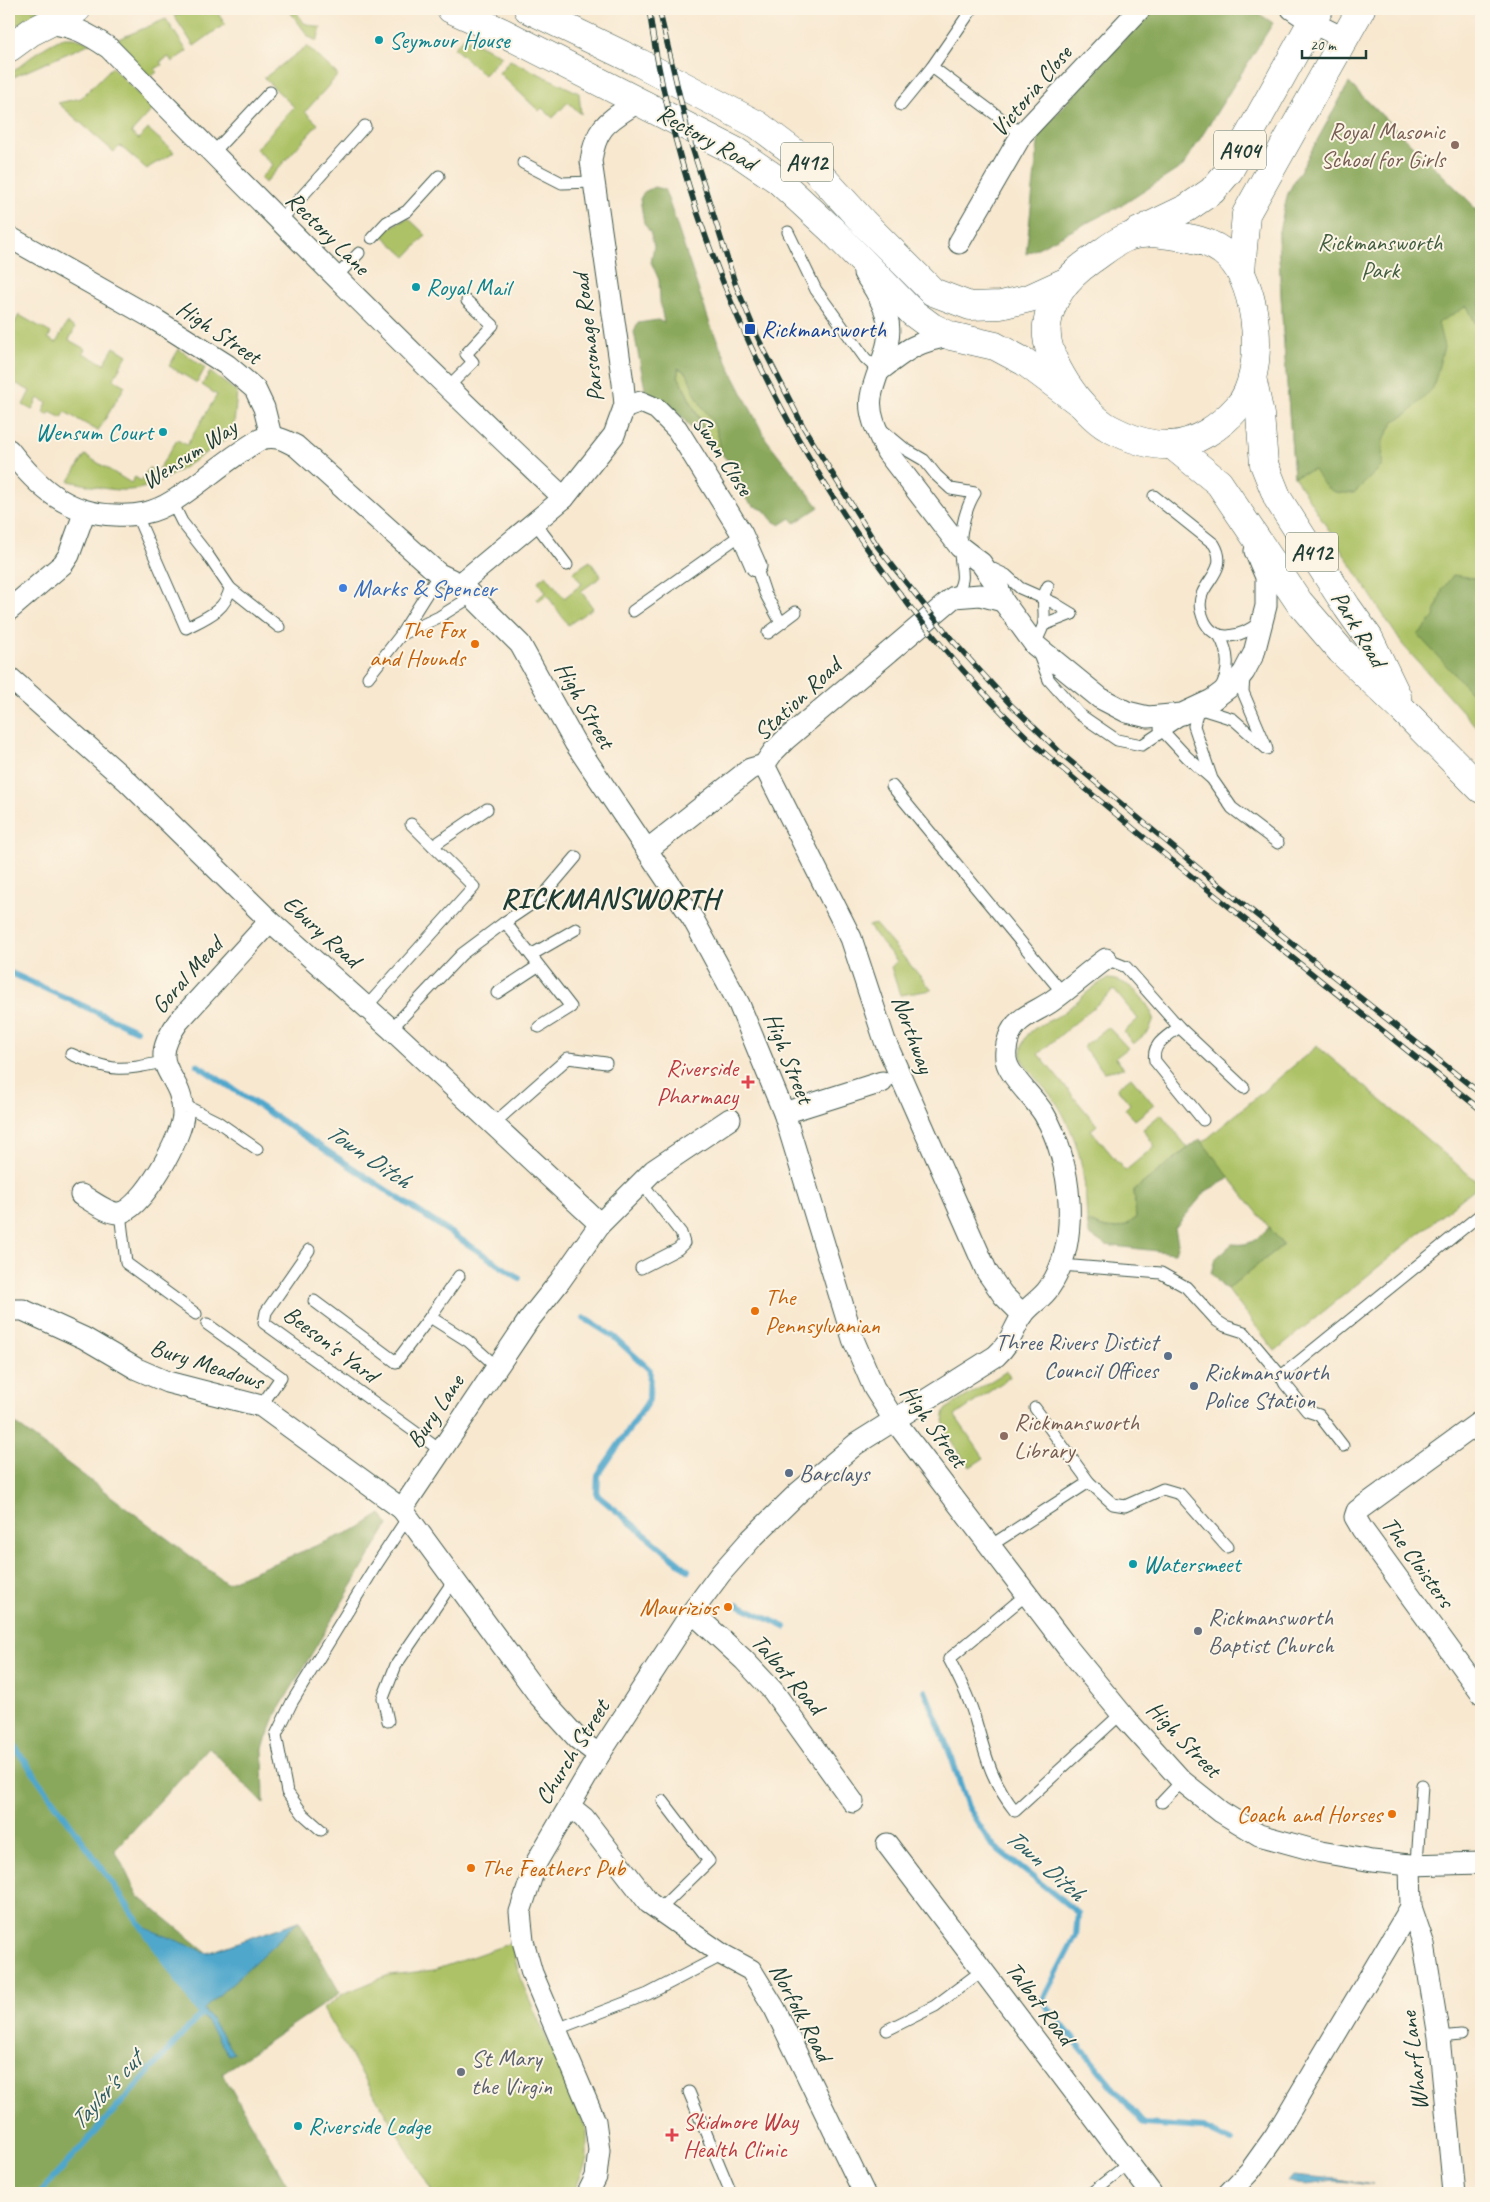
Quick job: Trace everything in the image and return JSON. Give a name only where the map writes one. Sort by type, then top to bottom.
[{"type":"main road","points":[[9,48],[31,32],[77,9]]},
{"type":"main road","name":"Rectory Road","points":[[451,9],[502,32],[737,152],[778,180],[913,313],[932,327],[951,336],[994,346],[1002,350],[1025,362],[1082,404]]},
{"type":"main road","name":"Rectory Road","points":[[528,9],[640,63],[758,125],[811,165],[864,223],[933,292],[970,306],[1001,305],[1030,298],[1063,284]]},
{"type":"main road","name":"A404","points":[[1241,271],[1246,214],[1361,9]]},
{"type":"main road","name":"A404","points":[[1127,237],[1187,208],[1212,191],[1229,171],[1308,13]]},
{"type":"main road","points":[[1154,233],[1209,243],[1228,255],[1241,271],[1252,309],[1256,345],[1253,382],[1241,404],[1218,427],[1192,440],[1172,445],[1140,442],[1108,427],[1082,404],[1058,370],[1050,348],[1047,327],[1052,304],[1063,284],[1082,267],[1127,237],[1154,233]]},
{"type":"main road","name":"Park Road","points":[[1253,382],[1260,415],[1264,464],[1270,482],[1278,499],[1347,608],[1369,638],[1403,710]]},
{"type":"main road","name":"Park Road","points":[[1172,445],[1219,483],[1299,602],[1341,651],[1403,710],[1481,789]]},
{"type":"street","name":"Victoria Close","points":[[959,243],[1022,134],[1140,9]]},
{"type":"street","points":[[1308,13],[1345,38]]},
{"type":"street","name":"Rectory Lane","points":[[47,23],[74,28],[86,33],[109,48],[335,278],[447,388],[564,498]]},
{"type":"street","name":"Parsonage Road","points":[[465,590],[564,498],[614,435],[624,408],[623,383],[591,161],[594,142],[605,124],[639,101]]},
{"type":"street","name":"High Street","points":[[9,237],[156,320],[227,364],[255,390],[264,408],[271,436],[281,438],[296,446],[439,574],[465,590],[520,644],[575,743],[693,919],[740,1004],[784,1113],[853,1339],[874,1388],[895,1421],[1027,1594],[1122,1713],[1182,1782],[1222,1812],[1259,1834],[1321,1852],[1372,1861],[1414,1865],[1481,1863]]},
{"type":"street","points":[[848,247],[876,292],[888,318],[888,334],[880,371],[871,396],[871,409],[875,424],[887,452],[960,546],[981,563],[998,587],[1003,601],[1035,645],[1100,698],[1127,712],[1148,717],[1182,714],[1205,704],[1236,682],[1244,672],[1254,653],[1263,619],[1266,606],[1266,577],[1263,567],[1228,498]]},
{"type":"street","points":[[880,371],[901,354],[930,338],[951,336]]},
{"type":"street","name":"Swan Close","points":[[624,408],[641,402],[657,409],[677,428],[742,534],[756,566]]},
{"type":"street","name":"Wensum Way","points":[[9,450],[37,482],[55,497],[85,512],[99,515],[137,516],[172,502],[250,445],[271,436]]},
{"type":"street","points":[[9,610],[63,564],[69,555],[85,512]]},
{"type":"street","points":[[954,597],[980,595],[1003,601]]},
{"type":"street","name":"Station Road","points":[[647,850],[750,768],[764,765],[785,740],[954,597]]},
{"type":"street","name":"Ebury Road","points":[[9,677],[128,782],[270,921],[391,1029],[600,1224]]},
{"type":"street","name":"Northway","points":[[764,765],[851,938],[885,1041],[987,1272],[1003,1295],[1023,1315]]},
{"type":"street","name":"Goral Mead","points":[[163,1062],[166,1039],[178,1022],[270,921]]},
{"type":"street","points":[[895,1421],[996,1356],[1007,1346],[1023,1315],[1049,1288],[1061,1265],[1069,1231],[1070,1202],[1064,1165],[1054,1135],[1044,1115],[1007,1066],[1006,1050],[1009,1035],[1015,1025],[1106,959]]},
{"type":"street","points":[[81,1195],[110,1211],[120,1213],[127,1210],[142,1195],[171,1152],[183,1123],[182,1104],[179,1092],[163,1062]]},
{"type":"street","points":[[784,1113],[882,1082]]},
{"type":"street","name":"Bury Lane","points":[[405,1513],[440,1450],[528,1321],[560,1281],[600,1224],[654,1170],[730,1119]]},
{"type":"street","name":"Bury Meadows","points":[[9,1310],[23,1310],[84,1338],[137,1370],[167,1382],[261,1406],[405,1513]]},
{"type":"street","name":"Church Street","points":[[588,2193],[596,2177],[598,2159],[595,2121],[532,1973],[523,1941],[520,1912],[536,1863],[600,1755],[692,1612],[721,1573],[751,1539],[800,1492],[856,1444],[895,1421]]},
{"type":"street","name":"The Cloisters","points":[[1481,1421],[1357,1511],[1355,1517],[1481,1693]]},
{"type":"street","points":[[405,1513],[540,1697],[578,1739],[600,1755]]},
{"type":"street","name":"Talbot Road","points":[[692,1612],[744,1660],[773,1692],[853,1802]]},
{"type":"street","name":"Norfolk Road","points":[[569,1806],[584,1818],[649,1903],[723,1955],[752,1970],[775,2009],[864,2193]]},
{"type":"street","name":"Talbot Road","points":[[887,1844],[1151,2193]]},
{"type":"street","name":"Wharf Lane","points":[[1414,1865],[1411,1908],[1424,1945],[1439,2037],[1454,2193]]},
{"type":"street","points":[[1232,2192],[1275,2136],[1411,1908]]},
{"type":"lane","points":[[901,105],[932,67],[972,9]]},
{"type":"lane","points":[[932,67],[1022,134]]},
{"type":"lane","points":[[212,154],[270,92]]},
{"type":"lane","points":[[279,222],[365,126]]},
{"type":"lane","points":[[523,163],[562,183],[593,182]]},
{"type":"lane","points":[[372,238],[387,222],[407,211],[439,176]]},
{"type":"lane","points":[[788,232],[816,290],[865,358],[880,371]]},
{"type":"lane","points":[[335,278],[358,253]]},
{"type":"lane","points":[[447,388],[473,362],[466,354],[493,325],[467,301]]},
{"type":"lane","points":[[875,424],[905,449],[924,460],[936,475],[952,489],[976,493],[967,512],[960,546],[964,572],[962,587],[954,597]]},
{"type":"lane","points":[[1048,586],[1043,598],[1044,625],[1035,645],[1049,680],[1079,714],[1117,740],[1142,745],[1205,704],[1222,685],[1228,663],[1225,646],[1219,635],[1205,622],[1201,612],[1200,600],[1203,590],[1218,569],[1220,560],[1218,551],[1214,544],[1154,496]]},
{"type":"lane","points":[[172,502],[182,522],[230,588],[279,627]]},
{"type":"lane","points":[[137,516],[186,628],[213,614],[222,607],[228,598],[230,588]]},
{"type":"lane","points":[[535,523],[567,565]]},
{"type":"lane","points":[[633,611],[742,534]]},
{"type":"lane","points":[[981,563],[1006,575],[1020,588],[1072,614],[1044,625]]},
{"type":"lane","points":[[756,566],[765,593],[781,623]]},
{"type":"lane","points":[[368,677],[400,636],[439,574]]},
{"type":"lane","points":[[400,636],[439,617],[465,590]]},
{"type":"lane","points":[[768,633],[796,612]]},
{"type":"lane","points":[[1219,635],[1225,637],[1242,634],[1263,619]]},
{"type":"lane","points":[[1205,704],[1233,719],[1267,750],[1243,692],[1244,672]]},
{"type":"lane","points":[[1205,704],[1194,726],[1212,779]]},
{"type":"lane","points":[[1148,717],[1212,779],[1232,808],[1278,843]]},
{"type":"lane","points":[[892,786],[1062,992]]},
{"type":"lane","points":[[433,846],[488,809]]},
{"type":"lane","points":[[366,1007],[474,887],[411,824]]},
{"type":"lane","points":[[391,1029],[462,954],[542,897],[576,857]]},
{"type":"lane","points":[[505,922],[571,1008],[539,1027]]},
{"type":"lane","points":[[531,956],[576,929]]},
{"type":"lane","points":[[1106,959],[1126,967],[1179,1027],[1244,1088]]},
{"type":"lane","points":[[497,993],[538,966]]},
{"type":"lane","points":[[1179,1027],[1155,1047],[1153,1054],[1155,1062],[1203,1120]]},
{"type":"lane","points":[[71,1054],[108,1068],[128,1069],[163,1062]]},
{"type":"lane","points":[[492,1125],[568,1058],[606,1063]]},
{"type":"lane","points":[[182,1104],[218,1122],[257,1149]]},
{"type":"lane","points":[[641,1182],[681,1233],[684,1243],[678,1249],[641,1268]]},
{"type":"lane","points":[[120,1213],[126,1263],[196,1314]]},
{"type":"lane","points":[[1281,1376],[1481,1214]]},
{"type":"lane","name":"Beeson's Yard","points":[[309,1250],[266,1312],[264,1323],[440,1450]]},
{"type":"lane","points":[[1061,1265],[1161,1273],[1186,1286],[1216,1320],[1225,1326],[1244,1332],[1307,1411],[1319,1416],[1343,1446]]},
{"type":"lane","points":[[314,1301],[396,1362],[458,1276]]},
{"type":"lane","points":[[430,1317],[468,1341],[497,1367]]},
{"type":"lane","points":[[208,1324],[281,1377],[261,1406]]},
{"type":"lane","points":[[1035,1408],[1089,1482],[1113,1504],[1125,1506],[1163,1489],[1180,1494],[1227,1547]]},
{"type":"lane","points":[[990,1546],[1089,1482]]},
{"type":"lane","points":[[321,1830],[303,1814],[287,1792],[276,1735],[292,1702],[405,1513]]},
{"type":"lane","points":[[388,1721],[383,1698],[396,1665],[454,1580]]},
{"type":"lane","points":[[1027,1594],[949,1659],[973,1710],[991,1773],[1000,1790],[1016,1811],[1122,1713]]},
{"type":"lane","points":[[1162,1802],[1182,1782]]},
{"type":"lane","points":[[1414,1865],[1422,1785]]},
{"type":"lane","points":[[659,1910],[709,1861],[663,1801]]},
{"type":"lane","points":[[557,2029],[648,1994],[723,1955]]},
{"type":"lane","points":[[888,2030],[935,2006],[983,1970]]},
{"type":"lane","points":[[1439,2037],[1461,2035]]},
{"type":"lane","points":[[689,2092],[731,2193]]},
{"type":"lane","points":[[1091,2193],[1128,2164]]},
{"type":"green space","points":[[9,9],[46,9],[9,30]]},
{"type":"green space","points":[[194,9],[215,9],[225,24],[194,46],[174,16]]},
{"type":"green space","points":[[288,9],[298,9],[297,13],[304,23],[321,28],[317,41],[309,37]]},
{"type":"green space","points":[[1151,9],[1252,9],[1273,23],[1183,166],[1124,204],[1026,254],[1039,134]]},
{"type":"green space","points":[[166,19],[187,51],[172,62],[169,57],[160,62],[162,65],[155,69],[157,72],[149,78],[116,40]]},
{"type":"green space","points":[[464,37],[502,56],[484,75],[454,48]]},
{"type":"green space","points":[[64,38],[74,38],[91,43],[9,79],[9,75],[35,54]]},
{"type":"green space","points":[[307,46],[338,75],[305,112],[318,124],[265,183],[260,178],[273,165],[256,149],[294,107],[264,78]]},
{"type":"green space","points":[[510,60],[579,93],[581,114],[568,102],[553,118],[542,108],[539,111],[499,73]]},
{"type":"green space","points":[[112,67],[153,109],[131,133],[139,139],[148,129],[174,152],[147,169],[120,146],[114,152],[58,103],[81,98]]},
{"type":"green space","name":"Rickmansworth Park","points":[[1349,83],[1481,214],[1481,732],[1402,644],[1294,476],[1278,236],[1288,193]]},
{"type":"green space","name":"Rickmansworth Park","points":[[1349,83],[1471,203],[1481,219],[1481,335],[1467,306],[1438,323],[1444,347],[1433,388],[1409,413],[1394,421],[1383,441],[1382,466],[1354,493],[1339,493],[1326,486],[1314,470],[1294,476],[1278,236],[1288,193]]},
{"type":"green space","points":[[654,187],[664,189],[710,324],[733,375],[766,439],[819,507],[795,523],[791,518],[780,525],[773,521],[764,510],[752,505],[743,496],[730,461],[723,456],[712,421],[699,401],[687,373],[678,368],[678,376],[705,431],[693,431],[673,408],[661,400],[646,394],[634,332],[638,323],[658,320],[664,323],[660,302],[659,280],[651,262],[654,246],[650,232],[644,223],[640,199],[644,192]]},
{"type":"green space","points":[[408,218],[426,235],[406,257],[382,235],[394,225]]},
{"type":"green space","points":[[19,315],[51,333],[48,338],[56,343],[67,323],[75,328],[69,340],[85,349],[83,353],[104,364],[114,347],[127,355],[113,379],[125,386],[98,431],[65,412],[62,418],[50,412],[48,415],[43,412],[47,403],[38,398],[32,410],[23,405],[30,391],[13,382],[9,389],[12,377],[9,374],[9,323],[13,326]]},
{"type":"green space","points":[[179,349],[205,368],[197,383],[169,366]]},
{"type":"green space","points":[[678,368],[687,373],[701,404],[713,421],[720,442],[720,453],[717,453],[678,376]]},
{"type":"green space","points":[[210,372],[237,392],[233,435],[163,480],[142,488],[115,490],[69,481],[85,455],[131,483],[135,477],[141,481],[149,468],[157,472],[177,440],[187,445],[217,395],[202,385]]},
{"type":"green space","points":[[590,561],[601,577],[581,591],[593,608],[568,625],[547,595],[539,601],[537,599],[546,592],[538,581],[546,575],[564,598],[582,584],[573,572]]},
{"type":"green space","points":[[1453,575],[1481,579],[1481,703],[1418,635],[1434,617],[1442,590]]},
{"type":"green space","points":[[875,924],[932,990],[900,995],[891,967],[897,961],[869,926]]},
{"type":"green space","points":[[1107,979],[1122,982],[1136,991],[1141,997],[1154,1018],[1149,1031],[1133,1044],[1124,1032],[1138,1019],[1114,990],[1038,1054],[1097,1125],[1091,1130],[1125,1171],[1155,1146],[1143,1129],[1161,1114],[1188,1148],[1134,1190],[1136,1218],[1118,1228],[1107,1228],[1087,1221],[1081,1162],[1073,1135],[1059,1107],[1032,1074],[1021,1055],[1023,1043],[1029,1033],[1057,1017],[1095,986]]},
{"type":"green space","points":[[1108,1027],[1128,1048],[1115,1058],[1124,1068],[1104,1072],[1083,1047]]},
{"type":"green space","points":[[1317,1046],[1480,1184],[1275,1351],[1227,1289],[1283,1245],[1202,1143]]},
{"type":"green space","points":[[1131,1077],[1154,1105],[1135,1120],[1125,1109],[1130,1104],[1117,1088]]},
{"type":"green space","points":[[1200,1139],[1230,1178],[1206,1191],[1175,1228],[1178,1243],[1175,1253],[1105,1245],[1089,1234],[1087,1221],[1107,1228],[1118,1228],[1136,1218],[1134,1190]]},
{"type":"green space","points":[[1269,1227],[1283,1245],[1227,1289],[1222,1286],[1211,1273],[1215,1259],[1232,1244],[1249,1243]]},
{"type":"green space","points":[[1007,1371],[1010,1377],[955,1416],[984,1458],[970,1467],[946,1432],[944,1417],[946,1409]]},
{"type":"green space","points":[[9,1419],[226,1583],[359,1528],[381,1514],[388,1525],[276,1714],[263,1748],[264,1804],[209,1747],[115,1850],[138,1896],[208,1953],[299,1921],[340,1993],[222,2073],[292,2193],[9,2193]]},
{"type":"green space","points":[[511,1943],[520,1978],[587,2131],[587,2160],[574,2193],[433,2193],[323,2009],[343,1994],[389,1975],[434,1970]]},
{"type":"water","points":[[299,1921],[204,2009],[234,2053],[229,2055],[141,1926],[208,1953]]},
{"type":"water","points":[[1292,2175],[1337,2179],[1373,2185],[1337,2181],[1300,2185],[1287,2181]]},
{"type":"waterway","name":"Town Ditch","points":[[9,972],[136,1030]]},
{"type":"waterway","name":"Town Ditch","points":[[197,1065],[519,1278]]},
{"type":"waterway","name":"Town Ditch","points":[[584,1318],[614,1337],[650,1370],[649,1400],[598,1475],[597,1495],[688,1570]]},
{"type":"waterway","name":"Town Ditch","points":[[739,1605],[785,1627]]},
{"type":"waterway","name":"Town Ditch","points":[[925,1691],[952,1759],[968,1807],[991,1844],[1078,1913],[1076,1935],[1042,2001],[1144,2124],[1203,2128],[1232,2142]]},
{"type":"waterway","name":"Taylor's cut","points":[[9,1739],[99,1864],[201,2014],[40,2193]]},
{"type":"railway","points":[[649,9],[668,111],[697,212],[735,311],[781,407],[835,499],[895,587],[961,668],[1033,743],[1170,858],[1481,1110]]},
{"type":"railway","points":[[659,9],[691,144],[735,283],[758,338],[804,428],[878,547],[953,641],[1010,704],[1063,755],[1203,872],[1481,1094]]},
{"type":"place","name":"Seymour House","points":[[379,40]]},
{"type":"place","name":"Royal Masonic School for Girls","points":[[1455,145]]},
{"type":"place","name":"Royal Mail","points":[[416,287]]},
{"type":"place","name":"Rickmansworth","points":[[750,329]]},
{"type":"place","name":"Wensum Court","points":[[163,432]]},
{"type":"place","name":"Marks & Spencer","points":[[343,588]]},
{"type":"place","name":"The Fox and Hounds","points":[[475,644]]},
{"type":"place","name":"Riverside Pharmacy","points":[[748,1082]]},
{"type":"place","name":"The Pennsylvanian","points":[[755,1311]]},
{"type":"place","name":"Three Rivers Distict Council Offices","points":[[1168,1356]]},
{"type":"place","name":"Rickmansworth Police Station","points":[[1194,1386]]},
{"type":"place","name":"Rickmansworth Library","points":[[1004,1436]]},
{"type":"place","name":"Barclays","points":[[789,1473]]},
{"type":"place","name":"Watersmeet","points":[[1133,1564]]},
{"type":"place","name":"Maurizios","points":[[728,1607]]},
{"type":"place","name":"Rickmansworth Baptist Church","points":[[1198,1631]]},
{"type":"place","name":"Coach and Horses","points":[[1392,1814]]},
{"type":"place","name":"The Feathers Pub","points":[[471,1868]]},
{"type":"place","name":"St Mary the Virgin","points":[[461,2072]]},
{"type":"place","name":"Riverside Lodge","points":[[298,2126]]},
{"type":"place","name":"Skidmore Way Health Clinic","points":[[672,2135]]},
{"type":"district","name":"RICKMANSWORTH","points":[[610,898]]}]
